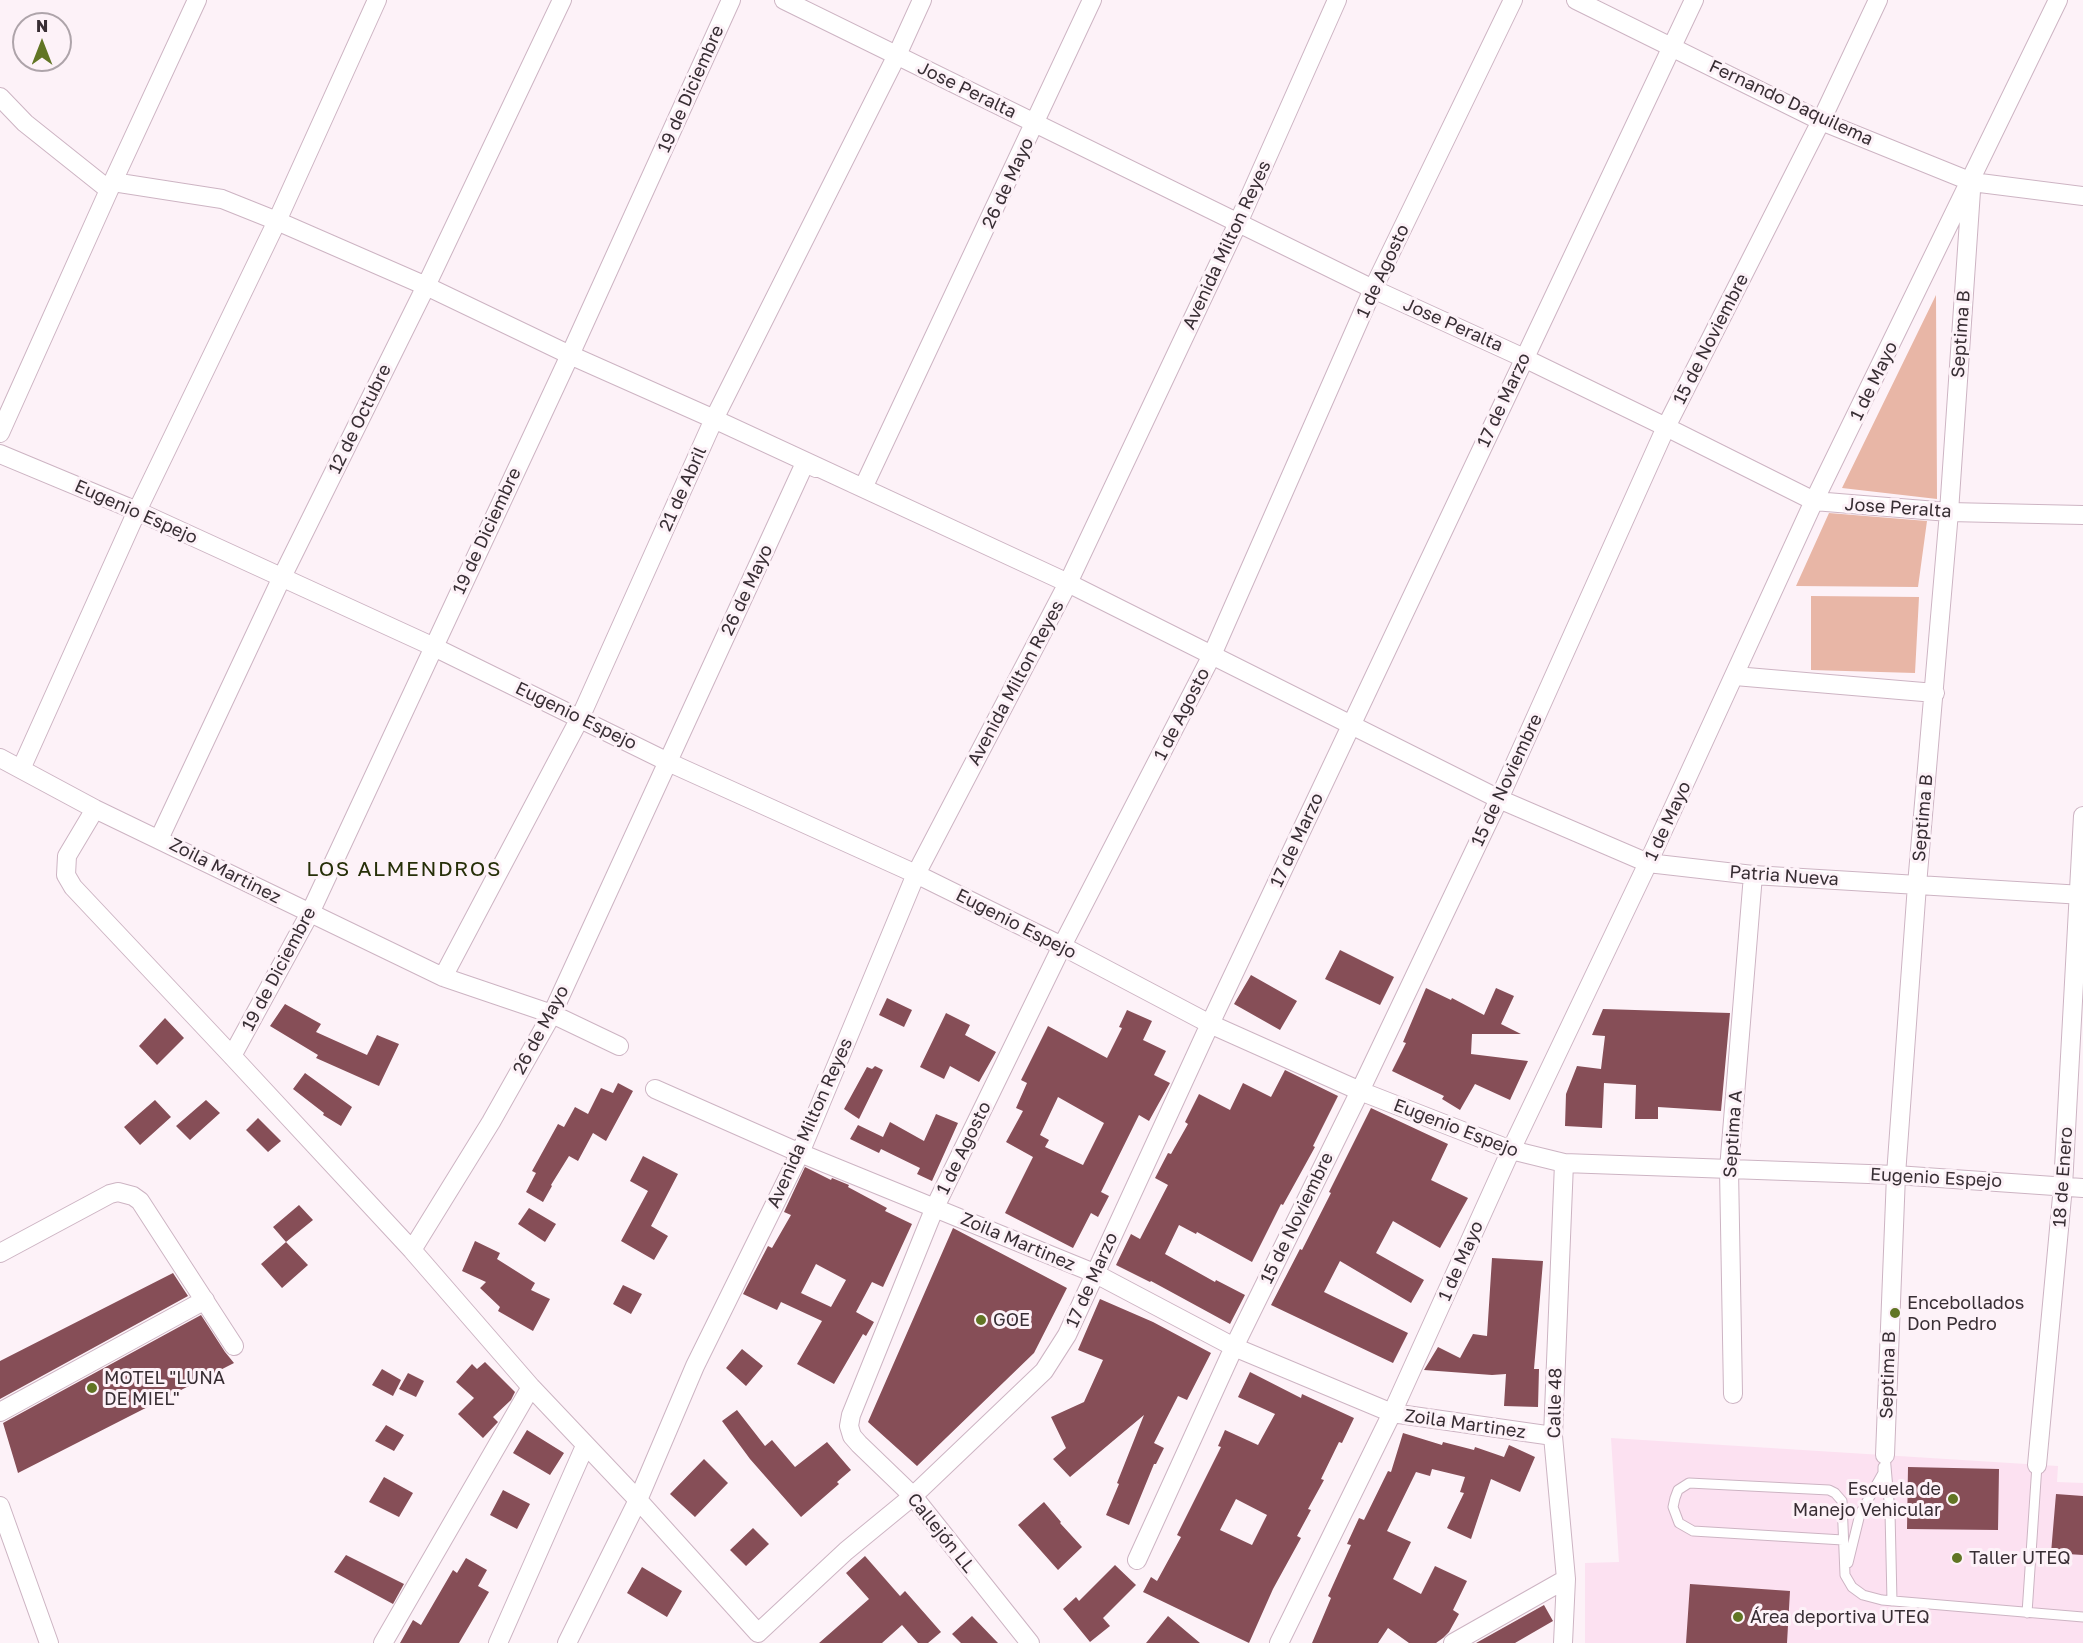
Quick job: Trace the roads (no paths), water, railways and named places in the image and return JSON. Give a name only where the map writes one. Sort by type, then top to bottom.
[{"type":"street","points":[[3,427],[197,0]]},
{"type":"street","points":[[21,769],[138,511],[278,220],[377,0]]},
{"type":"street","name":"12 de Octubre","points":[[159,838],[282,577],[426,286],[562,0]]},
{"type":"street","name":"19 de Diciembre","points":[[232,1056],[310,913],[570,355],[731,0]]},
{"type":"street","name":"Jose Peralta","points":[[784,0],[1373,289],[1524,357],[1666,426],[1814,501],[1949,512],[2083,515]]},
{"type":"street","name":"21 de Abril","points":[[443,976],[580,718],[714,419],[897,55],[922,0]]},
{"type":"street","name":"26 de Mayo","points":[[412,1250],[491,1122],[552,1014],[805,463],[862,488],[1092,0]]},
{"type":"street","name":"Avenida Milton Reyes","points":[[567,1643],[638,1500],[695,1366],[800,1153],[916,874],[1068,583],[1238,223],[1337,0]]},
{"type":"street","name":"1 de Agosto","points":[[849,1426],[851,1414],[935,1207],[1062,946],[1212,655],[1373,289],[1513,0]]},
{"type":"street","name":"Fernando Daquilema","points":[[1576,0],[1821,121],[1972,182],[2083,196]]},
{"type":"street","name":"17 de Marzo","points":[[760,1640],[793,1601],[846,1551],[913,1496],[1044,1371],[1067,1335],[1209,1024],[1694,0]]},
{"type":"street","name":"15 de Noviembre","points":[[1137,1560],[1234,1347],[1360,1091],[1499,799],[1666,426],[1821,121],[1878,0]]},
{"type":"street","name":"1 de Mayo","points":[[1279,1643],[1392,1413],[1511,1150],[1648,864],[1814,501],[1972,182],[2058,0]]},
{"type":"street","points":[[0,97],[26,123],[111,186],[222,199],[278,220],[862,488]]},
{"type":"street","name":"Septima B","points":[[1885,1455],[1896,1175],[1917,885],[1949,512],[1972,182]]},
{"type":"street","points":[[0,403],[3,427]]},
{"type":"street","name":"Eugenio Espejo","points":[[0,454],[138,511],[282,577],[434,647],[668,762],[916,874],[1062,946],[1209,1024],[1360,1091],[1511,1150],[1564,1163],[1896,1175],[2083,1188]]},
{"type":"street","name":"Patria Nueva","points":[[862,488],[1068,583],[1499,799],[1648,864],[1753,875],[2080,894]]},
{"type":"street","points":[[1735,676],[1935,693]]},
{"type":"street","name":"Zoila Martinez","points":[[0,758],[95,809],[443,976],[552,1014],[619,1046]]},
{"type":"street","points":[[95,809],[67,856],[66,875],[73,887],[412,1250],[531,1387],[638,1500],[760,1640]]},
{"type":"street","name":"18 de Enero","points":[[2037,1465],[2063,1186],[2083,816]]},
{"type":"street","name":"Septima A","points":[[1733,1394],[1729,1169],[1753,875]]},
{"type":"street","name":"Zoila Martinez","points":[[655,1089],[800,1153],[1094,1273],[1234,1347],[1392,1413],[1553,1436]]},
{"type":"street","name":"Calle 48","points":[[1563,1643],[1566,1579],[1553,1436],[1564,1163]]},
{"type":"street","points":[[0,1253],[110,1194],[125,1193],[133,1196],[140,1201],[234,1346]]},
{"type":"street","points":[[0,1412],[204,1300]]},
{"type":"street","points":[[384,1643],[531,1387]]},
{"type":"street","name":"Callejón LL","points":[[849,1426],[852,1436],[859,1444],[913,1496],[1030,1643]]},
{"type":"street","points":[[498,1643],[585,1446]]},
{"type":"street","points":[[0,1506],[49,1643]]},
{"type":"street","points":[[1453,1643],[1566,1579]]},
{"type":"lane","points":[[1845,1575],[1860,1514],[1882,1473],[1885,1455]]},
{"type":"lane","points":[[1885,1455],[1890,1512],[1892,1601]]},
{"type":"lane","points":[[2027,1612],[2037,1465]]},
{"type":"lane","points":[[1844,1540],[1693,1531],[1679,1523],[1673,1507],[1678,1491],[1689,1483],[1835,1492],[1842,1501],[1844,1540],[1845,1575],[1852,1587],[1863,1595],[1892,1601],[2083,1617]]},
{"type":"place","name":"Encebollados Don Pedro","points":[[1895,1313]]},
{"type":"place","name":"GOE","points":[[981,1320]]},
{"type":"place","name":"MOTEL \"LUNA DE MIEL\"","points":[[92,1388]]},
{"type":"place","name":"Escuela de Manejo Vehicular","points":[[1953,1499]]},
{"type":"place","name":"Taller UTEQ","points":[[1957,1558]]},
{"type":"place","name":"Área deportiva UTEQ","points":[[1738,1617]]},
{"type":"district","name":"LOS ALMENDROS","points":[[404,869]]}]
